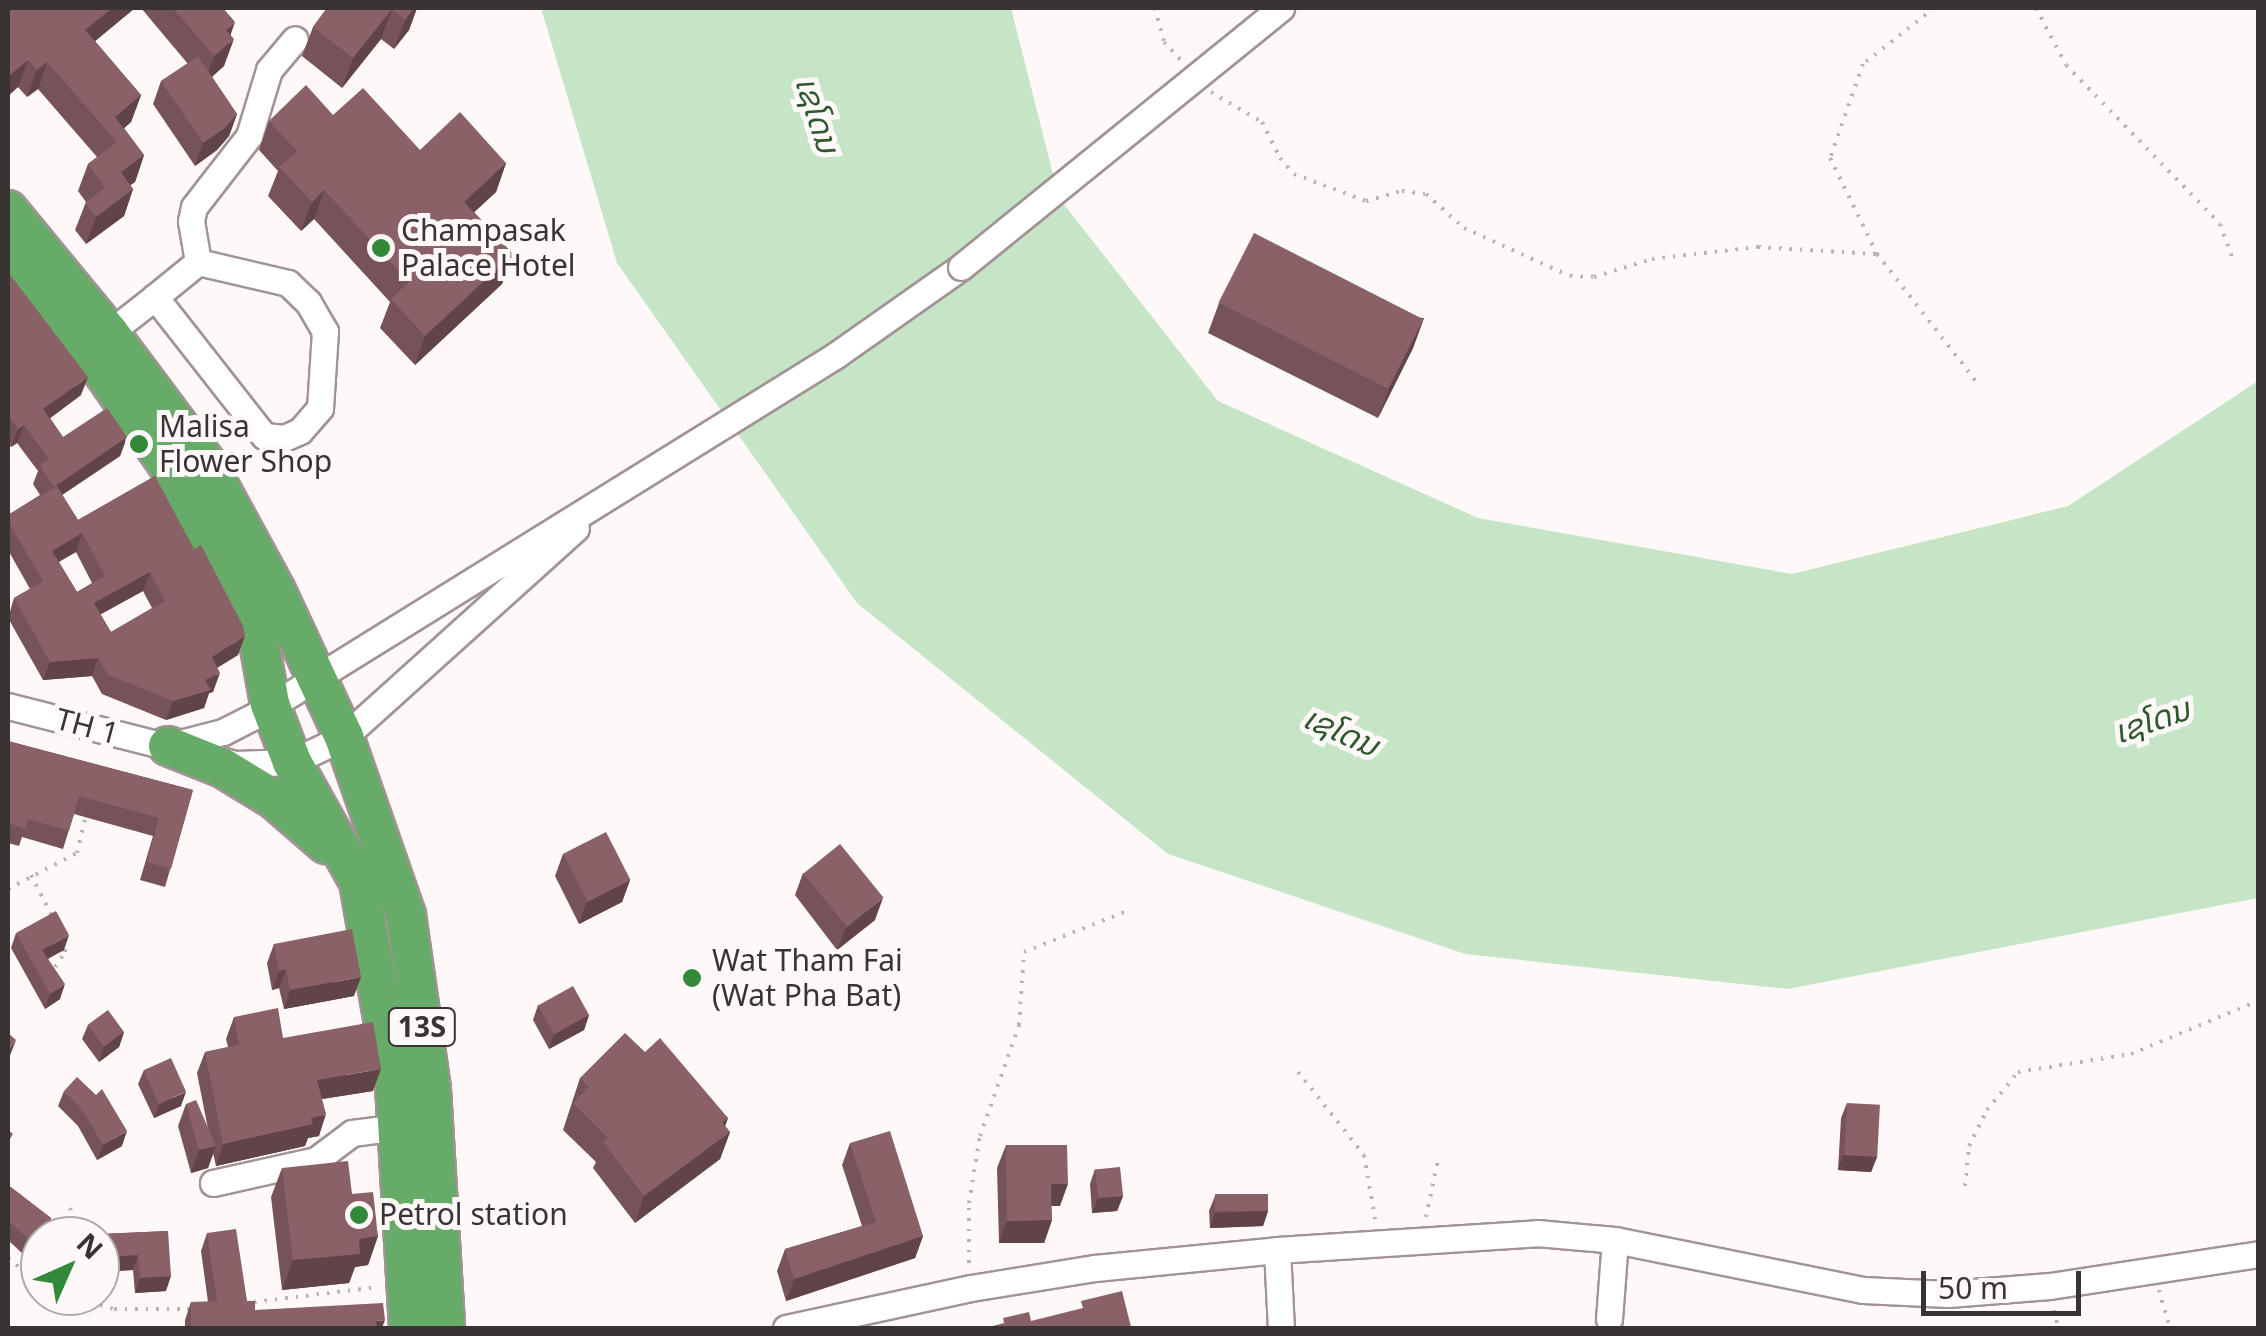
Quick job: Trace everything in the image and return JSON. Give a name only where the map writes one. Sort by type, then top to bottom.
[{"type":"highway","name":"13S","points":[[8,210],[110,334],[208,464],[317,674],[344,737],[406,915],[431,1089],[445,1328]]},
{"type":"highway","name":"13S","points":[[8,257],[103,372],[174,475],[258,637],[270,704],[292,762],[360,882],[392,1068],[409,1328]]},
{"type":"highway","points":[[168,746],[223,768],[274,799],[320,837],[360,882]]},
{"type":"street","points":[[292,762],[344,737],[636,476],[836,355],[960,267],[1282,8]]},
{"type":"street","points":[[198,262],[191,220],[194,208],[249,136],[269,70],[295,38]]},
{"type":"street","points":[[110,334],[198,262]]},
{"type":"street","points":[[155,296],[264,436],[284,438],[300,430],[320,408],[326,343],[320,318],[288,282],[198,262]]},
{"type":"street","name":"TH 1","points":[[168,746],[223,732],[636,476]]},
{"type":"street","name":"TH 1","points":[[8,706],[235,764],[292,762]]},
{"type":"street","points":[[213,1183],[316,1160],[352,1133],[398,1127]]},
{"type":"street","points":[[786,1328],[971,1288],[1095,1268],[1277,1250],[1537,1233],[1615,1240],[1880,1290],[1948,1294],[2257,1257]]},
{"type":"street","points":[[1609,1319],[1615,1240]]},
{"type":"street","points":[[1277,1250],[1281,1328]]},
{"type":"path","points":[[1155,8],[1164,42],[1190,70]]},
{"type":"path","points":[[1934,8],[1863,64],[1830,158],[1877,254],[1979,385]]},
{"type":"path","points":[[2036,8],[2066,64],[2220,224],[2234,260]]},
{"type":"path","points":[[1202,84],[1215,97],[1262,122],[1280,158],[1294,174],[1366,201],[1402,192],[1426,194],[1464,228],[1570,276],[1594,277],[1652,259],[1758,246],[1877,254]]},
{"type":"path","points":[[8,890],[76,852],[89,801]]},
{"type":"path","points":[[32,875],[66,943],[55,967]]},
{"type":"path","points":[[971,1288],[968,1203],[980,1136],[1020,1025],[1024,952],[1129,910]]},
{"type":"path","points":[[1965,1186],[1969,1146],[1986,1110],[2018,1072],[2131,1054],[2258,1002]]},
{"type":"path","points":[[1298,1072],[1364,1155],[1377,1244]]},
{"type":"path","points":[[1421,1241],[1438,1160]]},
{"type":"path","points":[[70,1208],[73,1216]]},
{"type":"path","points":[[2153,1271],[2170,1328]]},
{"type":"path","points":[[239,1303],[408,1284]]},
{"type":"path","points":[[120,1309],[202,1308]]},
{"type":"water","name":"ເຊໂດນ","points":[[541,8],[1011,8],[1059,198],[1218,401],[1478,518],[1792,574],[2068,506],[2258,381],[2258,898],[1788,989],[1465,954],[1168,854],[857,603],[617,263]]},
{"type":"building","points":[[8,8],[112,8],[85,30],[141,95],[115,117],[144,155],[121,172],[133,189],[96,217],[85,203],[105,188],[88,164],[117,142],[47,62],[37,70],[28,60],[10,75]]},
{"type":"building","points":[[173,8],[223,8],[235,22],[226,30],[234,39],[214,56]]},
{"type":"building","points":[[327,8],[414,8],[405,20],[392,9],[353,58],[313,27]]},
{"type":"building","points":[[198,56],[237,114],[203,143],[161,81]]},
{"type":"building","points":[[306,85],[333,115],[363,88],[420,150],[460,112],[506,163],[464,202],[513,254],[425,336],[391,299],[409,282],[324,190],[312,202],[279,167],[297,151],[269,121]]},
{"type":"building","points":[[1254,233],[1423,319],[1388,389],[1219,302]]},
{"type":"building","points":[[8,272],[88,377],[43,409],[63,437],[107,408],[127,437],[54,487],[40,466],[49,459],[24,425],[18,429],[8,415]]},
{"type":"building","points":[[155,476],[194,549],[201,545],[243,626],[245,636],[212,657],[220,673],[205,680],[211,690],[173,701],[108,675],[98,658],[50,662],[14,598],[43,581],[8,515],[57,486],[78,520]],"holes":[[[82,533],[105,576],[77,592],[52,551]],[[150,572],[165,601],[111,632],[94,603]]]},
{"type":"building","points":[[8,741],[193,790],[171,869],[147,862],[159,818],[79,796],[69,831],[28,819],[25,829],[8,823]]},
{"type":"building","points":[[606,832],[631,880],[588,902],[563,854]]},
{"type":"building","points":[[840,844],[883,898],[847,927],[803,874]]},
{"type":"building","points":[[56,911],[69,935],[42,950],[65,984],[50,994],[16,933]]},
{"type":"building","points":[[352,929],[361,977],[290,990],[286,969],[279,971],[274,944]]},
{"type":"building","points":[[573,986],[589,1015],[554,1034],[538,1005]]},
{"type":"building","points":[[278,1008],[283,1038],[373,1022],[381,1069],[317,1080],[326,1114],[311,1118],[313,1124],[223,1144],[205,1052],[239,1045],[234,1017]]},
{"type":"building","points":[[108,1010],[124,1032],[104,1047],[88,1025]]},
{"type":"building","points":[[8,1033],[16,1040],[8,1050]]},
{"type":"building","points":[[625,1033],[645,1052],[660,1038],[728,1118],[722,1122],[730,1132],[644,1196],[603,1142],[608,1138],[573,1103],[589,1087],[580,1078]]},
{"type":"building","points":[[171,1058],[186,1092],[159,1104],[144,1070]]},
{"type":"building","points":[[77,1077],[96,1095],[102,1089],[127,1131],[103,1145],[83,1111],[64,1091]]},
{"type":"building","points":[[196,1100],[216,1146],[199,1150],[186,1104]]},
{"type":"building","points":[[1847,1103],[1880,1105],[1877,1157],[1844,1155]]},
{"type":"building","points":[[890,1131],[923,1236],[794,1279],[785,1249],[876,1222],[850,1143]]},
{"type":"building","points":[[1006,1145],[1067,1145],[1068,1184],[1051,1184],[1052,1220],[1007,1221]]},
{"type":"building","points":[[348,1161],[352,1194],[373,1192],[378,1236],[359,1239],[360,1254],[293,1260],[282,1168]]},
{"type":"building","points":[[1120,1167],[1123,1196],[1098,1198],[1095,1170]]},
{"type":"building","points":[[8,1185],[48,1216],[20,1216],[20,1231],[8,1221]]},
{"type":"building","points":[[1215,1194],[1268,1194],[1268,1211],[1215,1211]]},
{"type":"building","points":[[236,1229],[247,1301],[255,1301],[255,1310],[383,1303],[385,1320],[376,1321],[377,1328],[191,1328],[191,1302],[217,1301],[207,1233]]},
{"type":"building","points":[[168,1231],[171,1276],[140,1278],[138,1255],[120,1256],[120,1233]]},
{"type":"building","points":[[1122,1291],[1131,1327],[986,1328],[1004,1323],[1003,1318],[1029,1312],[1031,1321],[1083,1308],[1081,1301]]},
{"type":"place","name":"Champasak Palace Hotel","points":[[381,248]]},
{"type":"place","name":"Malisa Flower Shop","points":[[139,444]]},
{"type":"place","name":"Wat Tham Fai (Wat Pha Bat)","points":[[692,978]]},
{"type":"place","name":"Petrol station","points":[[359,1215]]}]
